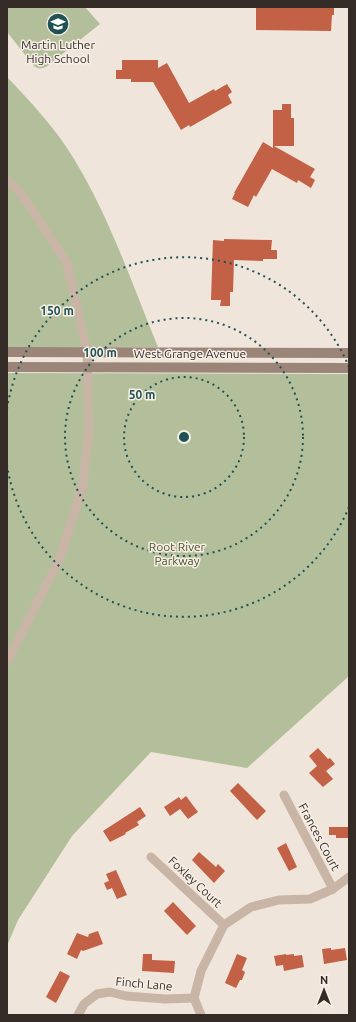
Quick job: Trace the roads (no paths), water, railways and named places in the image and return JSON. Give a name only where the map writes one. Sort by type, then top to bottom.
[{"type":"street","points":[[7,180],[21,193],[67,263],[87,352],[89,431],[83,485],[60,558],[7,662]]},
{"type":"street","name":"West Grange Avenue","points":[[7,352],[349,353]]},
{"type":"street","name":"West Grange Avenue","points":[[7,367],[349,368]]},
{"type":"street","name":"Frances Court","points":[[284,795],[333,889]]},
{"type":"street","name":"Foxley Court","points":[[151,857],[224,925]]},
{"type":"street","points":[[201,1015],[194,998],[201,971],[224,925],[251,907],[279,900],[310,899],[333,889],[349,877]]},
{"type":"street","name":"Finch Lane","points":[[78,1015],[84,1004],[97,994],[110,992],[126,996],[165,999],[194,998]]},
{"type":"place","name":"Martin Luther High School","points":[[58,24]]},
{"type":"park label","name":"Root River Parkway","points":[[177,554]]}]
